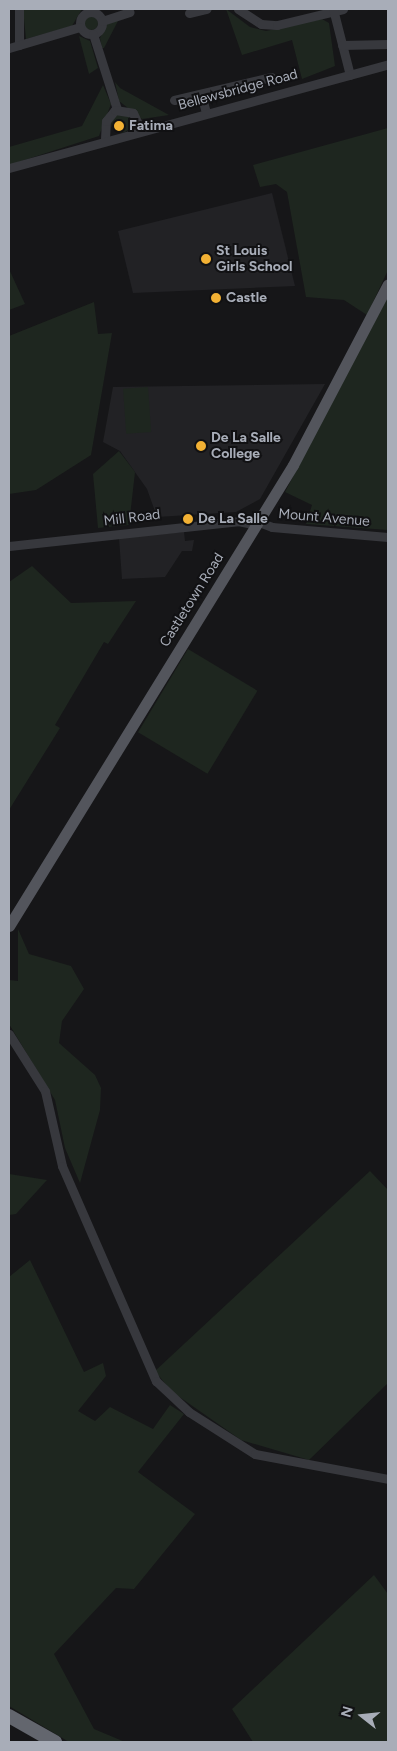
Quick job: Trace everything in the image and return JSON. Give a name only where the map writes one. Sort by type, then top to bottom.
[{"type":"highway","points":[[9,1716],[55,1742]]},
{"type":"highway","points":[[9,1725],[39,1742]]},
{"type":"main road","name":"Castletown Road","points":[[9,926],[258,524],[388,284]]},
{"type":"street","points":[[19,9],[19,45]]},
{"type":"street","points":[[189,14],[207,9]]},
{"type":"street","points":[[238,9],[261,24],[277,25],[336,10],[342,45],[350,75]]},
{"type":"street","points":[[80,27],[81,17],[89,10],[102,21]]},
{"type":"street","points":[[93,34],[102,21],[130,12]]},
{"type":"street","points":[[9,48],[80,27],[93,34],[117,109]]},
{"type":"street","points":[[342,45],[388,44]]},
{"type":"street","name":"Bellewsbridge Road","points":[[9,168],[104,139],[388,64]]},
{"type":"street","points":[[174,100],[271,77]]},
{"type":"street","points":[[201,94],[206,113]]},
{"type":"street","points":[[117,109],[133,113],[141,130]]},
{"type":"street","points":[[104,139],[106,121],[117,109]]},
{"type":"street","name":"Mill Road","points":[[9,546],[238,521],[258,524]]},
{"type":"street","name":"Mount Avenue","points":[[258,524],[272,527],[388,537]]},
{"type":"street","points":[[9,1034],[45,1090],[62,1166],[156,1382],[189,1412],[255,1454],[388,1479]]},
{"type":"shaded area","points":[[23,9],[82,9],[72,26],[26,39]]},
{"type":"shaded area","points":[[226,9],[250,27],[266,31],[322,19],[329,23],[335,66],[302,79],[292,40],[242,55]]},
{"type":"shaded area","points":[[91,16],[96,18],[98,23],[96,28],[91,30],[86,28],[84,23],[86,18]]},
{"type":"shaded area","points":[[119,19],[104,48],[102,48],[100,38],[108,22]]},
{"type":"shaded area","points":[[79,36],[90,41],[98,68],[89,74]]},
{"type":"shaded area","points":[[115,82],[120,88],[169,115],[142,119],[119,101]]},
{"type":"shaded area","points":[[103,85],[111,104],[99,136],[9,165],[9,147],[82,126]]},
{"type":"shaded area","points":[[121,113],[128,116],[131,123],[128,130],[121,133],[114,130],[111,123],[114,116]]},
{"type":"shaded area","points":[[388,128],[388,270],[367,315],[344,300],[306,297],[287,192],[276,184],[260,187],[253,165]]},
{"type":"shaded area","name":"St Louis Girls School","points":[[272,193],[295,286],[133,293],[118,231]]},
{"type":"shaded area","points":[[9,269],[25,304],[9,310]]},
{"type":"shaded area","points":[[388,296],[388,530],[306,524],[312,505],[285,492]]},
{"type":"shaded area","points":[[94,302],[98,334],[112,333],[91,455],[36,490],[9,494],[9,336]]},
{"type":"shaded area","name":"De La Salle College","points":[[325,384],[260,499],[236,512],[157,517],[147,489],[120,451],[103,442],[113,387]]},
{"type":"shaded area","points":[[148,387],[151,432],[126,434],[123,389]]},
{"type":"shaded area","points":[[119,451],[135,472],[129,525],[98,528],[93,474]]},
{"type":"shaded area","points":[[184,532],[185,541],[194,540],[192,551],[182,551],[165,577],[122,579],[119,538]]},
{"type":"shaded area","points":[[32,566],[71,603],[136,601],[108,644],[104,642],[55,725],[60,728],[9,810],[9,582]]},
{"type":"shaded area","points":[[188,649],[257,691],[207,774],[138,732]]},
{"type":"shaded area","points":[[18,929],[29,954],[71,966],[84,989],[62,1021],[59,1043],[95,1075],[101,1088],[100,1110],[80,1183],[65,1148],[55,1100],[9,1024],[9,980],[18,981]]},
{"type":"shaded area","points":[[370,1171],[388,1190],[388,1383],[309,1460],[241,1440],[171,1391],[155,1371]]},
{"type":"shaded area","points":[[9,1174],[47,1180],[16,1214],[9,1215]]},
{"type":"shaded area","points":[[30,1260],[84,1372],[103,1363],[106,1376],[78,1411],[95,1421],[110,1407],[153,1429],[170,1405],[184,1414],[138,1472],[195,1514],[134,1589],[116,1588],[54,1654],[94,1729],[125,1742],[69,1742],[9,1706],[9,1277]]},
{"type":"shaded area","points":[[374,1575],[388,1594],[388,1742],[253,1742],[232,1709]]},
{"type":"place","name":"Fatima","points":[[119,126]]},
{"type":"place","name":"St Louis Girls School","points":[[206,259]]},
{"type":"place","name":"Castle","points":[[216,298]]},
{"type":"place","name":"De La Salle College","points":[[201,446]]},
{"type":"place","name":"De La Salle","points":[[188,519]]}]
